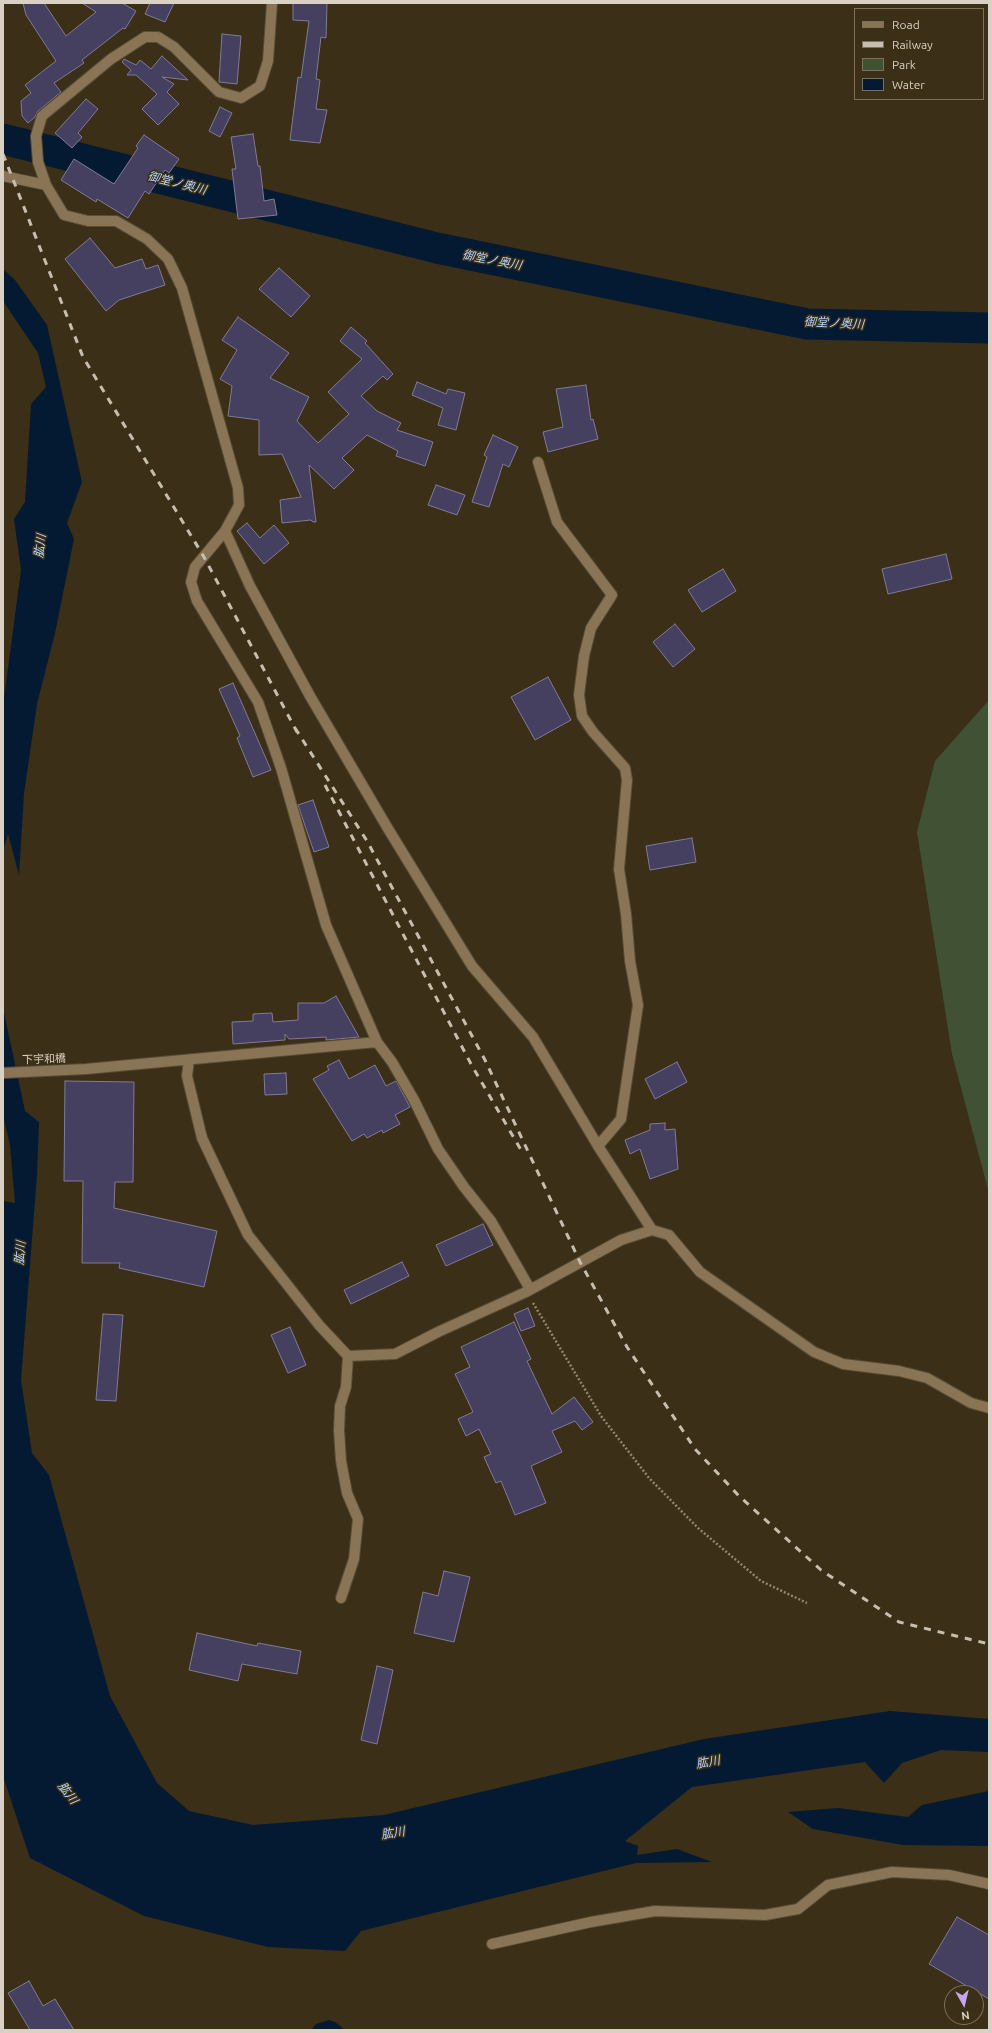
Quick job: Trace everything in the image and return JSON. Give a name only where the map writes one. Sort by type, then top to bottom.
[{"type":"street","points":[[272,3],[268,61],[260,86],[241,98],[219,92],[174,47],[158,37],[145,37],[112,59],[42,116],[36,136],[38,162],[46,185],[64,215],[88,221],[116,221],[147,240],[168,259],[182,288],[238,488],[239,505],[226,531],[195,567],[191,582],[197,601],[258,702],[281,768],[326,925],[377,1042],[392,1062],[414,1100],[438,1149],[491,1221],[528,1291]]},
{"type":"street","points":[[3,176],[46,185]]},
{"type":"street","points":[[538,462],[557,522],[612,595],[591,628],[584,656],[579,695],[582,716],[593,732],[625,768],[627,780],[619,869],[626,914],[630,960],[638,1005],[621,1119],[598,1146]]},
{"type":"street","points":[[226,531],[250,586],[310,696],[472,966],[533,1037],[598,1146],[652,1230]]},
{"type":"street","name":"下宇和橋","points":[[3,1073],[86,1069],[377,1042]]},
{"type":"street","points":[[189,1060],[187,1076],[202,1138],[248,1235],[319,1325],[348,1356],[346,1387],[340,1406],[339,1430],[341,1461],[348,1492],[358,1519],[354,1558],[341,1598]]},
{"type":"street","points":[[348,1356],[395,1354],[438,1332],[528,1291],[621,1240],[652,1230],[669,1235],[700,1272],[814,1352],[843,1364],[899,1371],[926,1378],[971,1403],[989,1408]]},
{"type":"street","points":[[492,1944],[576,1925],[655,1912],[765,1914],[798,1908],[828,1885],[892,1872],[949,1875],[989,1884]]},
{"type":"path","points":[[528,1291],[601,1416],[649,1478],[698,1528],[761,1581],[807,1602]]},
{"type":"green space","points":[[989,700],[989,1193],[952,1054],[917,832],[935,761]]},
{"type":"water","name":"肱川","points":[[3,269],[15,280],[47,325],[82,482],[67,523],[74,539],[55,633],[37,704],[24,794],[19,875],[8,834],[3,850],[3,706],[21,570],[14,519],[25,502],[31,404],[46,387],[38,353],[3,301]]},
{"type":"water","name":"肱川","points":[[3,1008],[25,1111],[39,1122],[37,1175],[21,1380],[32,1453],[49,1475],[110,1696],[157,1783],[189,1811],[253,1825],[384,1815],[704,1739],[890,1711],[989,1719],[989,1752],[941,1750],[902,1763],[884,1783],[865,1762],[692,1787],[625,1841],[638,1846],[637,1855],[677,1849],[712,1862],[636,1863],[361,1931],[345,1951],[268,1947],[144,1916],[30,1858],[3,1776],[3,1201],[15,1203],[10,1145],[3,1115]]},
{"type":"water","points":[[989,1791],[989,1846],[903,1845],[813,1829],[788,1812],[838,1808],[908,1817],[922,1805]]},
{"type":"water","points":[[329,2020],[335,2022],[345,2030],[311,2030],[316,2024]]},
{"type":"building","points":[[23,3],[44,3],[66,36],[96,12],[82,3],[122,3],[136,11],[125,29],[123,28],[82,60],[84,63],[54,83],[61,92],[38,111],[35,117],[28,123],[22,116],[21,101],[31,93],[25,85],[56,61],[26,15]]},
{"type":"building","points":[[150,3],[174,3],[165,22],[145,14]]},
{"type":"building","points":[[293,3],[327,3],[326,38],[321,37],[316,79],[320,80],[316,109],[327,110],[320,143],[290,140],[298,77],[301,78],[309,21],[293,20]]},
{"type":"building","points":[[222,34],[241,36],[237,84],[219,82]]},
{"type":"building","points":[[162,56],[188,80],[162,77],[174,84],[167,92],[179,104],[158,125],[142,109],[157,94],[136,75],[127,75],[131,70],[122,62],[124,59],[136,65],[140,60],[151,69]]},
{"type":"building","points":[[86,99],[98,109],[78,133],[82,137],[72,148],[55,133]]},
{"type":"building","points":[[220,107],[232,113],[220,137],[209,131]]},
{"type":"building","points":[[253,134],[258,166],[260,166],[264,201],[274,199],[277,215],[238,219],[232,169],[236,169],[231,137]]},
{"type":"building","points":[[144,135],[179,159],[169,173],[165,170],[149,194],[145,191],[128,218],[97,199],[96,202],[61,180],[74,159],[114,184],[138,148],[136,146]]},
{"type":"building","points":[[90,238],[115,268],[142,259],[146,269],[158,265],[165,285],[119,300],[106,311],[65,259]]},
{"type":"building","points":[[279,268],[310,296],[291,317],[259,289]]},
{"type":"building","points":[[238,317],[289,353],[270,378],[309,397],[297,421],[318,443],[349,414],[328,392],[362,359],[340,341],[351,327],[367,341],[365,343],[393,374],[387,380],[383,376],[361,396],[377,411],[401,423],[397,430],[433,442],[425,466],[396,456],[398,451],[367,435],[342,458],[354,470],[334,489],[309,465],[316,522],[311,520],[282,523],[280,500],[301,497],[282,454],[259,455],[259,420],[228,416],[232,386],[220,379],[237,350],[222,340]]},
{"type":"building","points":[[417,382],[446,394],[448,389],[465,393],[456,430],[438,425],[443,408],[412,395]]},
{"type":"building","points":[[586,385],[591,420],[593,419],[598,439],[548,452],[543,432],[563,427],[556,389]]},
{"type":"building","points":[[493,435],[518,447],[509,467],[503,464],[489,507],[472,502],[487,457],[484,455]]},
{"type":"building","points":[[436,485],[465,495],[457,515],[428,505]]},
{"type":"building","points":[[247,523],[260,538],[274,525],[289,543],[264,564],[237,531]]},
{"type":"building","points":[[946,554],[952,579],[888,594],[882,569]]},
{"type":"building","points":[[723,569],[736,591],[702,612],[688,590]]},
{"type":"building","points":[[675,624],[695,649],[673,667],[653,642]]},
{"type":"building","points":[[548,677],[571,720],[535,740],[511,697]]},
{"type":"building","points":[[233,683],[271,770],[253,777],[237,738],[240,736],[219,689]]},
{"type":"building","points":[[313,800],[329,847],[314,852],[298,805]]},
{"type":"building","points":[[692,838],[696,862],[650,870],[646,846]]},
{"type":"building","points":[[336,996],[359,1037],[326,1040],[326,1037],[289,1039],[285,1034],[285,1040],[233,1044],[232,1022],[253,1021],[253,1014],[272,1013],[273,1022],[298,1020],[298,1003],[324,1003]]},
{"type":"building","points":[[339,1060],[349,1079],[375,1065],[386,1086],[396,1081],[410,1107],[395,1115],[400,1124],[383,1133],[382,1130],[367,1138],[364,1134],[352,1141],[313,1079],[329,1070],[327,1066]]},
{"type":"building","points":[[677,1062],[687,1082],[655,1099],[645,1079]]},
{"type":"building","points":[[286,1073],[287,1094],[265,1095],[264,1074]]},
{"type":"building","points":[[65,1081],[134,1082],[133,1182],[115,1182],[114,1208],[217,1231],[204,1287],[119,1268],[120,1263],[82,1263],[83,1181],[64,1181]]},
{"type":"building","points":[[665,1123],[665,1130],[675,1129],[678,1169],[650,1179],[640,1149],[630,1154],[625,1140],[650,1130],[650,1124]]},
{"type":"building","points":[[483,1224],[493,1245],[446,1266],[436,1245]]},
{"type":"building","points":[[402,1262],[409,1276],[351,1304],[344,1290]]},
{"type":"building","points":[[528,1308],[535,1326],[521,1331],[514,1314]]},
{"type":"building","points":[[103,1314],[123,1315],[116,1401],[96,1400]]},
{"type":"building","points":[[514,1322],[531,1359],[527,1361],[552,1414],[574,1397],[593,1422],[582,1430],[575,1421],[552,1431],[562,1452],[531,1466],[546,1503],[515,1515],[501,1481],[496,1483],[484,1457],[491,1454],[479,1429],[466,1436],[458,1419],[473,1412],[455,1374],[470,1367],[461,1347]]},
{"type":"building","points":[[290,1327],[306,1365],[288,1373],[271,1335]]},
{"type":"building","points":[[444,1571],[470,1577],[454,1642],[414,1633],[423,1592],[438,1596]]},
{"type":"building","points":[[197,1633],[257,1646],[258,1643],[301,1651],[297,1674],[242,1664],[238,1681],[189,1670]]},
{"type":"building","points":[[377,1666],[393,1670],[377,1744],[361,1740]]},
{"type":"building","points":[[957,1917],[989,1935],[989,1999],[984,1996],[984,1985],[965,1985],[929,1964]]},
{"type":"building","points":[[29,1981],[43,2006],[55,1999],[74,2030],[30,2030],[8,1993]]},
{"type":"waterway","name":"御堂ノ奥川","points":[[3,139],[437,248],[807,324],[989,328]]},
{"type":"railway","points":[[3,154],[83,357],[204,557],[297,732]]},
{"type":"railway","points":[[295,728],[367,841],[485,1060],[580,1262],[627,1347],[695,1449],[739,1496],[821,1570],[899,1622],[989,1644]]},
{"type":"railway","points":[[325,785],[471,1064],[521,1150]]}]
